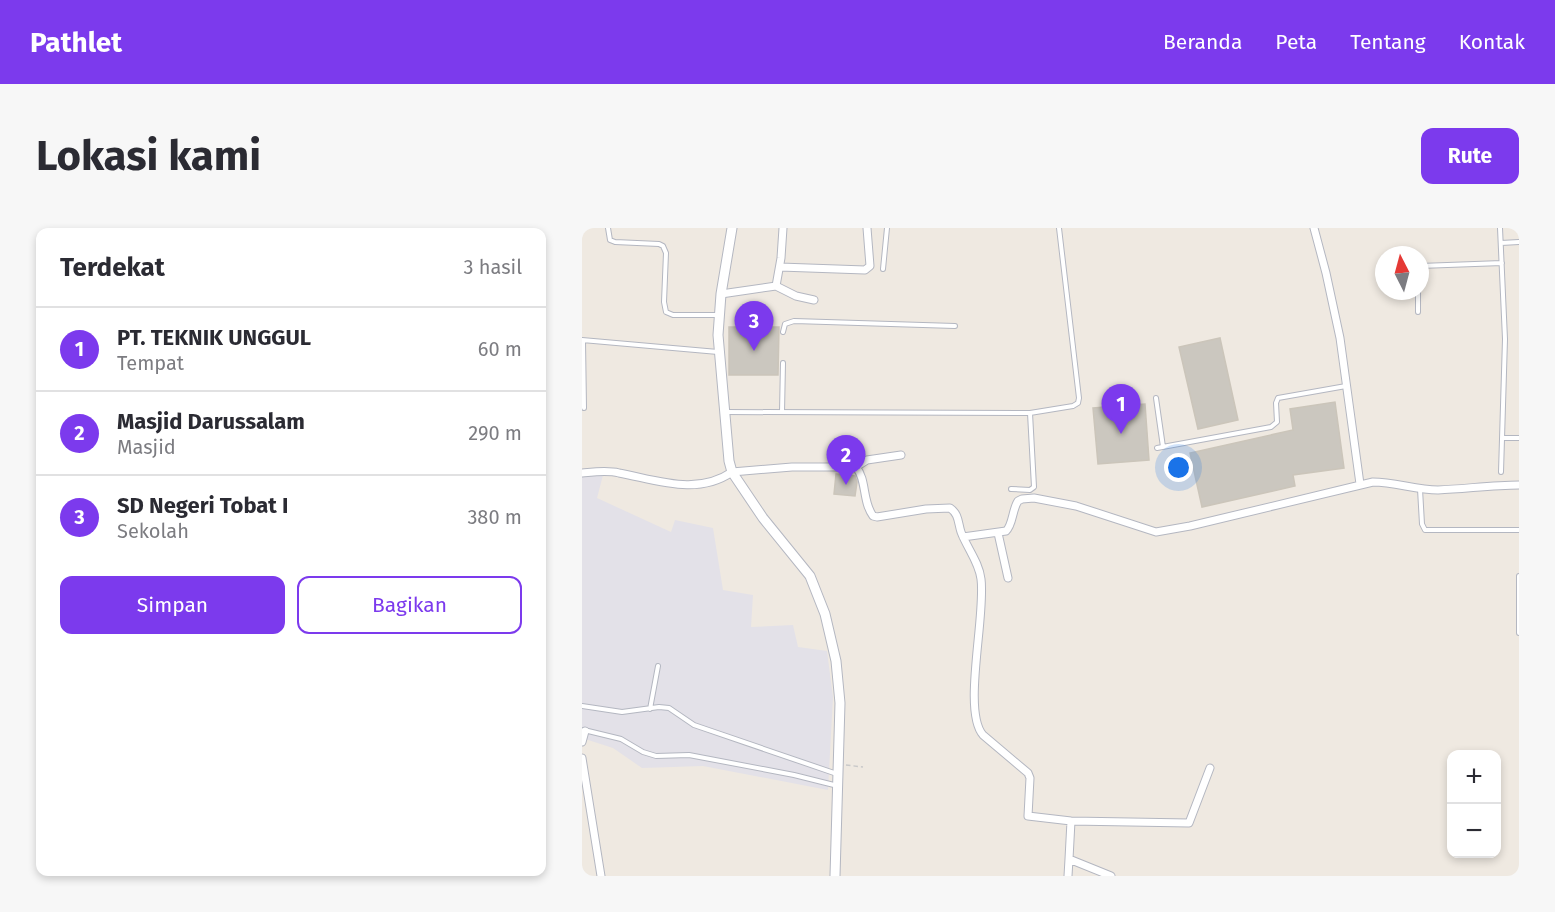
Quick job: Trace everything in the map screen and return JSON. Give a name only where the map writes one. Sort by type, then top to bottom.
[{"type":"main road","points":[[732,228],[718,315],[724,412],[732,472],[763,518],[806,570],[820,599],[831,635],[840,703],[836,876]]},
{"type":"street","points":[[776,286],[783,228]]},
{"type":"street","points":[[780,267],[865,270],[870,266],[867,228]]},
{"type":"street","points":[[1314,228],[1340,338],[1360,484]]},
{"type":"street","points":[[721,294],[776,286],[796,296],[814,300]]},
{"type":"street","points":[[582,473],[620,473],[668,484],[691,486],[724,478],[732,472],[792,467],[856,467],[867,460],[901,455]]},
{"type":"street","points":[[856,467],[861,474],[865,498],[873,516],[950,508],[957,517],[981,581],[982,618],[974,690],[979,729],[1028,773],[1030,778],[1028,816],[1071,821],[1190,823],[1210,768]]},
{"type":"street","points":[[963,537],[998,533],[1009,528],[1012,513],[1018,501],[1027,498],[1076,506],[1156,532],[1190,526],[1360,484],[1386,482],[1420,489],[1519,485]]},
{"type":"street","points":[[998,533],[1008,578]]},
{"type":"street","points":[[582,742],[584,730]]},
{"type":"street","points":[[582,758],[584,790],[601,876]]},
{"type":"street","points":[[1068,876],[1071,821]]},
{"type":"street","points":[[1069,859],[1111,876]]},
{"type":"lane","points":[[608,228],[610,240],[615,242],[663,246],[666,253],[664,302],[666,312],[673,315],[718,315]]},
{"type":"lane","points":[[883,269],[887,228]]},
{"type":"lane","points":[[724,412],[1030,413],[1066,409],[1078,403],[1059,228]]},
{"type":"lane","points":[[1500,228],[1505,339],[1502,472]]},
{"type":"lane","points":[[1501,243],[1519,242]]},
{"type":"lane","points":[[1429,266],[1502,263]]},
{"type":"lane","points":[[1418,300],[1418,312]]},
{"type":"lane","points":[[783,332],[785,324],[794,321],[955,326]]},
{"type":"lane","points":[[584,408],[583,340],[719,352]]},
{"type":"lane","points":[[782,412],[783,363]]},
{"type":"lane","points":[[1157,448],[1271,427],[1277,422],[1276,403],[1278,399],[1346,386]]},
{"type":"lane","points":[[1156,398],[1163,447]]},
{"type":"lane","points":[[1011,489],[1030,490],[1034,487],[1030,413]]},
{"type":"lane","points":[[1503,438],[1519,438]]},
{"type":"lane","points":[[1420,489],[1422,524],[1425,530],[1519,530]]},
{"type":"lane","points":[[1519,576],[1519,633]]},
{"type":"lane","points":[[650,709],[658,666]]},
{"type":"lane","points":[[582,706],[621,712],[669,708],[694,725],[839,775]]},
{"type":"lane","points":[[584,730],[621,739],[643,752],[656,756],[689,756],[839,787]]},
{"type":"path","points":[[839,764],[862,767]]},
{"type":"shaded area","points":[[582,474],[603,475],[597,498],[671,532],[675,520],[713,528],[723,590],[753,595],[751,627],[793,625],[798,647],[827,651],[833,697],[828,790],[703,766],[642,768],[613,748],[582,738]]},
{"type":"building","points":[[729,327],[779,327],[778,375],[729,375]]},
{"type":"building","points":[[1220,338],[1238,420],[1198,429],[1179,347]]},
{"type":"building","points":[[1335,402],[1344,468],[1293,475],[1295,486],[1202,507],[1190,453],[1293,430],[1290,409]]},
{"type":"building","points":[[1145,404],[1149,460],[1098,464],[1093,408]]},
{"type":"building","points":[[836,474],[855,476],[857,482],[855,496],[834,494]]},
{"type":"place","name":"SD Negeri Tobat I","points":[[754,351]]},
{"type":"place","name":"PT. TEKNIK UNGGUL","points":[[1121,434]]},
{"type":"place","name":"Masjid Darussalam","points":[[846,485]]}]
